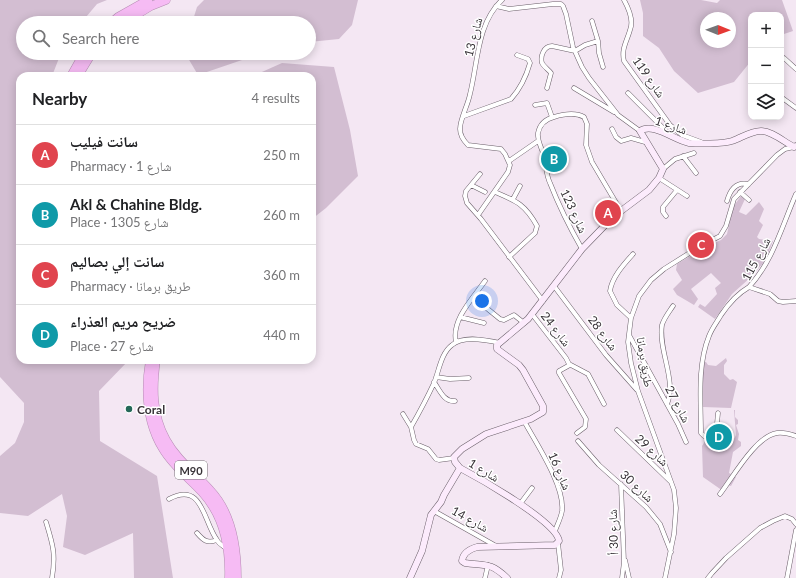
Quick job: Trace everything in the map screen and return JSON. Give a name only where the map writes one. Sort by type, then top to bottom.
[{"type":"highway","points":[[120,16],[148,0]]},
{"type":"highway","points":[[135,16],[151,6],[166,0]]},
{"type":"highway","points":[[72,72],[80,60]]},
{"type":"highway","points":[[80,72],[88,60]]},
{"type":"highway","name":"M90","points":[[150,364],[148,396],[152,426],[163,450],[204,494],[213,508],[224,532],[228,550],[230,578]]},
{"type":"highway","name":"M90","points":[[156,364],[153,390],[154,406],[158,424],[166,440],[178,458],[211,490],[226,515],[234,536],[237,559],[237,578]]},
{"type":"street","points":[[496,6],[502,0]]},
{"type":"street","name":"شارع 119","points":[[624,0],[630,13],[632,25],[623,50],[624,61],[670,125],[682,135],[704,143]]},
{"type":"street","name":"شارع 13","points":[[509,161],[501,149],[468,145],[462,137],[460,130],[460,123],[464,116],[470,95],[482,34],[487,20],[496,6],[516,9],[561,4],[565,9],[575,52],[590,78],[618,115],[640,131]]},
{"type":"street","points":[[592,21],[603,66]]},
{"type":"street","points":[[547,88],[551,73],[542,62],[544,49],[549,46],[575,52],[585,45],[598,41]]},
{"type":"street","points":[[464,116],[511,99],[518,92],[528,71],[530,63],[528,59],[517,55]]},
{"type":"street","points":[[784,58],[796,69]]},
{"type":"street","points":[[574,88],[618,115]]},
{"type":"street","points":[[628,92],[670,135]]},
{"type":"street","points":[[784,99],[796,108]]},
{"type":"street","points":[[535,105],[547,103],[552,117]]},
{"type":"street","points":[[478,215],[509,169],[509,161],[538,141],[540,127],[544,121],[552,117],[577,114],[584,117],[587,124],[586,145],[592,162],[621,211]]},
{"type":"street","name":"شارع 1","points":[[662,169],[640,131],[645,128],[651,128],[690,143],[727,143],[760,131],[770,133],[795,147]]},
{"type":"street","points":[[612,129],[616,137],[621,142],[631,138],[646,142]]},
{"type":"street","name":"شارع 123","points":[[538,141],[544,156],[549,182],[582,250]]},
{"type":"street","name":"طريق برمانا","points":[[665,578],[674,534],[676,508],[673,484],[652,433],[638,391],[631,363],[628,334],[631,318],[639,296],[645,286],[664,269],[676,261],[720,236],[726,226],[734,198],[777,155],[785,149],[795,147]]},
{"type":"street","points":[[411,427],[434,382],[446,351],[452,345],[456,342],[480,339],[500,343],[524,323],[532,314],[582,250],[621,211],[650,190],[659,178],[662,169],[683,156],[694,153]]},
{"type":"street","points":[[683,156],[696,172]]},
{"type":"street","points":[[480,174],[466,191],[466,200],[543,300]]},
{"type":"street","points":[[659,178],[687,196]]},
{"type":"street","points":[[727,201],[728,195],[737,185],[742,183],[748,184]]},
{"type":"street","points":[[471,185],[485,192]]},
{"type":"street","points":[[513,199],[520,186]]},
{"type":"street","points":[[666,216],[663,212],[663,207],[677,190]]},
{"type":"street","points":[[494,192],[513,199],[522,205],[530,214],[537,226],[535,233],[509,257]]},
{"type":"street","points":[[740,192],[749,200]]},
{"type":"street","name":"شارع 115","points":[[796,194],[775,248],[749,287],[770,294],[778,301],[796,301]]},
{"type":"street","points":[[631,318],[617,305],[610,291],[612,282],[624,263],[633,254]]},
{"type":"street","points":[[456,342],[454,330],[460,317],[485,281]]},
{"type":"street","name":"شارع 28","points":[[554,286],[606,354],[638,391]]},
{"type":"street","points":[[718,413],[716,434],[713,436],[704,436],[701,433],[701,375],[706,346],[712,329],[726,308],[737,295],[749,287]]},
{"type":"street","points":[[473,297],[502,320],[514,315],[524,323]]},
{"type":"street","points":[[667,404],[670,389],[664,358],[662,328],[664,320],[673,306]]},
{"type":"street","name":"شارع 24","points":[[532,314],[569,364],[559,371],[559,373],[586,419],[585,427],[577,433]]},
{"type":"street","points":[[460,317],[484,323]]},
{"type":"street","name":"شارع 27","points":[[628,334],[667,404],[686,442]]},
{"type":"street","name":"شارع 1","points":[[500,343],[497,345],[498,349],[519,365],[523,370],[543,406],[543,412],[538,416],[486,434],[458,452],[454,458],[455,462],[460,468],[520,504],[555,531]]},
{"type":"street","points":[[569,364],[588,374],[604,404]]},
{"type":"street","points":[[436,377],[450,379],[469,378]]},
{"type":"street","points":[[434,382],[446,400],[455,401]]},
{"type":"street","points":[[403,414],[411,427],[415,442],[418,446],[428,449],[436,459],[454,458]]},
{"type":"street","name":"شارع 16","points":[[524,421],[550,468],[560,491],[562,510],[555,531]]},
{"type":"street","name":"شارع 29","points":[[616,430],[673,484]]},
{"type":"street","points":[[720,494],[749,454],[762,440],[776,433],[785,433],[796,436]]},
{"type":"street","name":"شارع 30","points":[[578,441],[599,465],[642,502],[654,516],[660,524],[671,553]]},
{"type":"street","points":[[410,578],[422,551],[429,518],[441,502],[460,468]]},
{"type":"street","name":"شارع 30 أ","points":[[621,484],[624,562],[622,578]]},
{"type":"street","points":[[520,504],[532,488]]},
{"type":"street","points":[[169,499],[184,494],[196,499],[217,540],[228,550]]},
{"type":"street","name":"شارع 14","points":[[434,511],[496,546]]},
{"type":"street","points":[[708,578],[721,563],[760,528],[785,516],[792,519],[796,523]]},
{"type":"street","points":[[46,522],[52,541],[54,554],[52,578]]},
{"type":"street","points":[[787,578],[796,530]]},
{"type":"street","points":[[555,531],[559,537],[558,543],[561,577]]},
{"type":"street","points":[[196,533],[206,542],[217,540]]},
{"type":"street","points":[[507,578],[488,565],[465,563],[462,559],[472,548],[484,546],[551,546],[558,543]]},
{"type":"street","points":[[623,549],[629,578]]},
{"type":"street","points":[[485,578],[488,565]]},
{"type":"shaded area","points":[[0,0],[107,0],[97,4],[87,16],[16,16],[16,60],[58,60],[54,72],[16,72],[16,364],[125,364],[99,391],[100,441],[157,476],[173,578],[134,578],[133,533],[85,555],[63,547],[67,516],[62,494],[28,516],[0,513],[0,456],[15,443],[24,422],[24,403],[0,377]]},
{"type":"shaded area","points":[[204,0],[358,0],[352,25],[339,39],[316,41],[316,16],[194,16],[197,7]]},
{"type":"shaded area","points":[[640,0],[701,0],[717,3],[720,0],[782,0],[793,31],[784,34],[784,12],[748,12],[748,65],[734,82],[698,93],[674,71],[659,48],[643,36],[643,13]]},
{"type":"shaded area","points":[[189,60],[242,60],[207,72],[196,72]]},
{"type":"shaded area","points":[[282,63],[334,67],[350,130],[358,176],[316,216],[316,72],[262,72]]},
{"type":"shaded area","points":[[741,196],[745,199],[739,212],[746,215],[759,202],[764,209],[759,221],[763,225],[757,237],[759,239],[773,241],[765,261],[751,277],[732,294],[715,319],[698,307],[700,304],[705,307],[717,294],[715,288],[721,283],[711,273],[691,289],[698,299],[694,305],[677,295],[673,289],[682,280],[676,270],[677,264],[707,246],[721,240],[727,234],[733,207]]},
{"type":"shaded area","points":[[726,358],[727,361],[724,365],[724,374],[730,380],[733,379],[737,382],[731,408],[703,407],[703,361],[708,365],[716,366]]},
{"type":"shaded area","points":[[734,410],[735,417],[738,420],[738,424],[736,425],[739,434],[738,440],[741,442],[741,446],[733,452],[729,473],[736,477],[731,486],[728,485],[723,491],[703,477],[702,446],[709,435],[732,443],[736,435]]},
{"type":"place","name":"Akl & Chahine Bldg.","points":[[554,159]]},
{"type":"place","name":"سانت فيليب","points":[[608,213]]},
{"type":"place","name":"سانت إلي بصاليم","points":[[701,245]]},
{"type":"place","name":"Coral","points":[[129,409]]},
{"type":"place","name":"ضريح مريم العذراء","points":[[719,437]]}]
